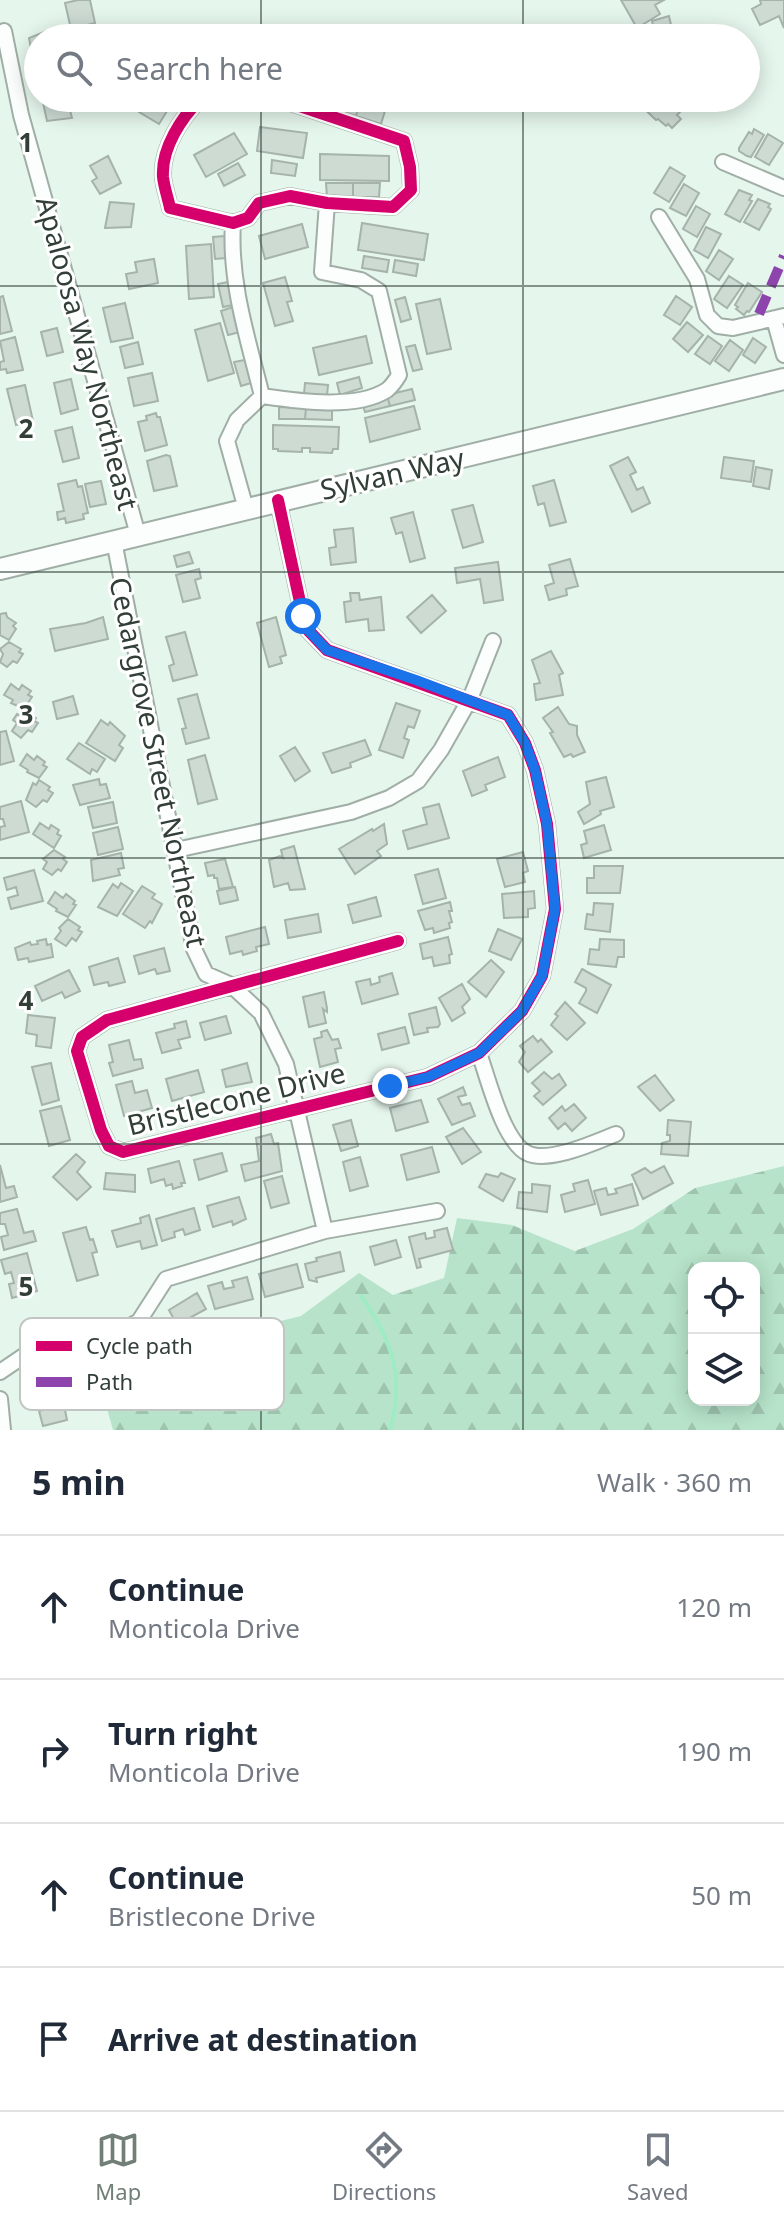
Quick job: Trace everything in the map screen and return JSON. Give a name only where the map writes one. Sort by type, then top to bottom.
[{"type":"main road","name":"Sylvan Way","points":[[0,569],[784,379]]},
{"type":"street","name":"Apaloosa Way Northeast","points":[[4,31],[25,128],[138,535]]},
{"type":"street","points":[[190,112],[177,129],[165,155],[163,176],[170,208],[233,223],[248,218],[259,203],[290,196],[327,203],[393,207],[411,190],[404,141],[318,112]]},
{"type":"street","points":[[723,162],[784,188]]},
{"type":"street","points":[[262,396],[306,403],[365,399],[388,389],[399,375],[379,291],[361,280],[322,272],[327,203]]},
{"type":"street","points":[[659,217],[697,279],[707,315],[718,326],[733,328],[779,317],[784,355]]},
{"type":"street","points":[[233,223],[231,244],[238,302],[262,396]]},
{"type":"street","points":[[246,509],[227,441],[237,420],[262,396]]},
{"type":"street","name":"Bristlecone Drive","points":[[278,500],[303,616],[317,642],[340,656],[470,699],[508,715],[525,743],[535,770],[547,824],[555,909],[542,976],[522,1011],[479,1053],[428,1077],[123,1152],[109,1146],[77,1051],[82,1037],[107,1020],[398,941]]},
{"type":"street","name":"Cedargrove Street Northeast","points":[[114,541],[194,949],[206,974],[231,985],[261,1013],[286,1064],[325,1231]]},
{"type":"street","points":[[176,850],[351,812],[389,798],[418,781],[441,750],[470,699],[493,641]]},
{"type":"street","points":[[479,1053],[513,1141],[528,1154],[549,1155],[583,1147],[616,1134]]},
{"type":"street","points":[[141,1318],[166,1279],[325,1231],[437,1211]]},
{"type":"street","points":[[0,1372],[20,1358]]},
{"type":"street","points":[[0,1399],[3,1430]]},
{"type":"green space","points":[[784,1166],[784,1430],[113,1430],[107,1410],[284,1410],[284,1320],[301,1316],[359,1273],[393,1295],[444,1278],[457,1218],[512,1225],[575,1251],[633,1229],[695,1188]]},
{"type":"building","points":[[90,0],[95,23],[70,24],[65,3]]},
{"type":"building","points":[[621,0],[664,0],[655,5],[660,14],[644,24],[635,24]]},
{"type":"building","points":[[760,0],[784,0],[784,28],[779,16],[760,25],[752,9],[761,4]]},
{"type":"building","points":[[669,16],[671,24],[653,24],[652,21]]},
{"type":"building","points":[[45,112],[70,112],[72,118],[47,121]]},
{"type":"building","points":[[139,112],[166,112],[159,124]]},
{"type":"building","points":[[357,112],[385,112],[381,124],[356,116]]},
{"type":"building","points":[[648,112],[680,112],[677,115],[681,119],[672,128]]},
{"type":"building","points":[[260,127],[307,133],[303,158],[257,151]]},
{"type":"building","points":[[754,129],[764,135],[751,157],[739,148]]},
{"type":"building","points":[[234,133],[247,154],[206,177],[194,155]]},
{"type":"building","points":[[768,134],[783,143],[769,165],[755,157]]},
{"type":"building","points":[[320,154],[389,156],[389,181],[320,180]]},
{"type":"building","points":[[108,156],[121,183],[100,194],[92,181],[97,178],[90,166]]},
{"type":"building","points":[[272,160],[297,164],[295,176],[271,173]]},
{"type":"building","points":[[238,163],[245,175],[224,186],[218,174]]},
{"type":"building","points":[[670,167],[685,176],[669,202],[654,193]]},
{"type":"building","points":[[326,183],[353,183],[353,197],[327,197]]},
{"type":"building","points":[[353,183],[380,183],[379,197],[353,197]]},
{"type":"building","points":[[684,184],[699,193],[686,216],[670,208]]},
{"type":"building","points":[[739,190],[752,195],[749,200],[752,201],[740,222],[725,214]]},
{"type":"building","points":[[758,199],[770,204],[768,207],[771,209],[759,230],[744,222]]},
{"type":"building","points":[[110,202],[134,204],[131,227],[105,228]]},
{"type":"building","points":[[696,206],[710,214],[697,237],[683,229]]},
{"type":"building","points":[[362,223],[428,234],[424,260],[358,250]]},
{"type":"building","points":[[302,224],[308,247],[265,259],[259,236]]},
{"type":"building","points":[[706,227],[721,234],[708,258],[694,250]]},
{"type":"building","points":[[225,236],[226,258],[215,259],[213,237]]},
{"type":"building","points":[[211,244],[214,297],[189,299],[186,246]]},
{"type":"building","points":[[719,250],[733,259],[719,280],[706,271]]},
{"type":"building","points":[[364,256],[389,260],[387,272],[362,268]]},
{"type":"building","points":[[154,259],[158,283],[129,289],[126,274],[137,272],[135,262]]},
{"type":"building","points":[[395,260],[418,264],[416,276],[393,272]]},
{"type":"building","points":[[729,276],[743,285],[727,308],[714,299]]},
{"type":"building","points":[[285,277],[292,301],[287,302],[293,321],[275,326],[263,283]]},
{"type":"building","points":[[228,282],[233,305],[223,307],[218,284]]},
{"type":"building","points":[[748,283],[762,292],[744,315],[735,305]]},
{"type":"building","points":[[3,296],[12,331],[0,334],[0,297]]},
{"type":"building","points":[[676,296],[692,307],[680,325],[664,315]]},
{"type":"building","points":[[405,297],[411,319],[401,322],[395,300]]},
{"type":"building","points":[[440,299],[451,349],[427,354],[416,304]]},
{"type":"building","points":[[125,303],[133,338],[111,342],[103,308]]},
{"type":"building","points":[[233,307],[240,332],[228,335],[221,311]]},
{"type":"building","points":[[687,322],[703,335],[688,352],[673,339]]},
{"type":"building","points":[[220,323],[234,373],[208,381],[195,330]]},
{"type":"building","points":[[57,328],[63,352],[47,356],[41,332]]},
{"type":"building","points":[[366,336],[372,363],[319,375],[313,348]]},
{"type":"building","points":[[708,336],[722,346],[710,364],[695,354]]},
{"type":"building","points":[[15,337],[23,370],[7,373],[6,369],[0,370],[0,362],[4,361],[0,341]]},
{"type":"building","points":[[753,338],[766,347],[755,363],[743,355]]},
{"type":"building","points":[[730,340],[743,350],[729,371],[715,361]]},
{"type":"building","points":[[138,342],[143,364],[125,368],[120,347]]},
{"type":"building","points":[[415,345],[422,369],[413,371],[406,347]]},
{"type":"building","points":[[245,360],[251,383],[241,386],[234,362]]},
{"type":"building","points":[[152,373],[158,401],[134,406],[128,378]]},
{"type":"building","points":[[359,377],[362,388],[340,395],[337,383]]},
{"type":"building","points":[[71,379],[78,409],[61,414],[54,383]]},
{"type":"building","points":[[305,383],[328,385],[327,396],[304,394]]},
{"type":"building","points":[[25,385],[33,421],[16,425],[7,389]]},
{"type":"building","points":[[412,389],[415,400],[390,406],[387,395]]},
{"type":"building","points":[[387,395],[390,406],[365,412],[362,402]]},
{"type":"building","points":[[414,406],[420,429],[370,442],[365,418]]},
{"type":"building","points":[[279,407],[306,408],[305,419],[279,419]]},
{"type":"building","points":[[306,408],[332,409],[332,420],[305,419]]},
{"type":"building","points":[[156,413],[160,417],[167,445],[145,451],[138,422]]},
{"type":"building","points":[[273,425],[339,427],[338,449],[333,449],[332,453],[310,452],[310,448],[302,448],[302,452],[278,451],[273,449]]},
{"type":"building","points":[[72,427],[79,458],[63,462],[55,431]]},
{"type":"building","points":[[170,456],[177,486],[154,491],[147,461]]},
{"type":"building","points":[[628,457],[636,472],[630,475],[637,490],[643,487],[650,503],[632,512],[610,466]]},
{"type":"building","points":[[724,457],[754,461],[751,482],[721,478]]},
{"type":"building","points":[[756,467],[772,470],[769,489],[753,486]]},
{"type":"building","points":[[76,480],[78,487],[82,486],[88,513],[83,514],[84,519],[66,523],[65,518],[58,520],[57,512],[64,511],[58,484]]},
{"type":"building","points":[[554,480],[566,522],[550,526],[544,503],[538,505],[533,486]]},
{"type":"building","points":[[101,481],[106,504],[90,507],[85,484]]},
{"type":"building","points":[[473,505],[483,542],[463,548],[452,510]]},
{"type":"building","points":[[413,512],[425,558],[410,562],[402,532],[396,534],[391,518]]},
{"type":"building","points":[[353,528],[356,562],[331,565],[329,548],[336,547],[334,530]]},
{"type":"building","points":[[189,552],[193,563],[177,567],[174,556]]},
{"type":"building","points":[[570,559],[578,586],[566,589],[567,595],[549,600],[545,586],[554,583],[549,565]]},
{"type":"building","points":[[498,562],[503,600],[484,603],[480,579],[457,583],[455,568]]},
{"type":"building","points":[[199,569],[201,578],[195,580],[200,598],[183,602],[176,575]]},
{"type":"building","points":[[350,593],[359,593],[360,600],[381,597],[384,630],[369,631],[368,619],[346,622],[344,602],[351,601]]},
{"type":"building","points":[[432,595],[446,611],[421,633],[407,617]]},
{"type":"building","points":[[6,613],[16,623],[9,640],[0,635],[0,614]]},
{"type":"building","points":[[103,617],[108,639],[55,651],[50,629]]},
{"type":"building","points":[[276,617],[286,655],[280,657],[282,663],[269,667],[257,623]]},
{"type":"building","points":[[185,632],[197,675],[173,681],[169,666],[174,664],[166,637]]},
{"type":"building","points":[[9,642],[21,649],[19,652],[23,654],[17,663],[13,661],[7,667],[0,662],[3,654],[0,649]]},
{"type":"building","points":[[551,651],[563,673],[559,675],[563,695],[536,700],[534,684],[540,683],[532,660]]},
{"type":"building","points":[[11,684],[19,690],[22,685],[31,691],[28,695],[32,697],[24,709],[11,703],[13,700],[4,695]]},
{"type":"building","points":[[197,694],[209,738],[186,744],[182,729],[186,728],[178,699]]},
{"type":"building","points":[[73,696],[78,714],[57,719],[53,702]]},
{"type":"building","points":[[396,703],[420,711],[414,728],[408,726],[404,738],[409,740],[403,758],[379,750]]},
{"type":"building","points":[[558,707],[569,724],[577,726],[577,735],[585,752],[564,757],[543,718]]},
{"type":"building","points":[[24,711],[36,718],[34,721],[38,723],[32,732],[28,730],[21,738],[12,731],[17,723],[13,720]]},
{"type":"building","points":[[101,720],[108,725],[110,722],[125,736],[119,745],[123,748],[115,761],[86,743]]},
{"type":"building","points":[[6,731],[14,761],[0,765],[0,732]]},
{"type":"building","points":[[365,740],[371,755],[350,763],[351,767],[332,773],[323,753]]},
{"type":"building","points":[[79,743],[105,759],[97,772],[92,769],[90,774],[67,759]]},
{"type":"building","points":[[295,747],[310,771],[295,781],[280,756]]},
{"type":"building","points":[[27,754],[34,760],[37,756],[45,762],[43,765],[47,767],[39,778],[20,765]]},
{"type":"building","points":[[205,755],[217,799],[198,804],[188,760]]},
{"type":"building","points":[[498,757],[505,777],[485,785],[487,790],[472,796],[463,771]]},
{"type":"building","points":[[606,777],[614,807],[600,811],[601,814],[584,824],[578,812],[590,804],[586,782]]},
{"type":"building","points":[[99,779],[100,785],[106,784],[110,798],[80,805],[73,785]]},
{"type":"building","points":[[39,780],[53,793],[47,802],[43,800],[36,807],[26,800],[33,783],[36,785]]},
{"type":"building","points":[[21,801],[29,832],[0,840],[0,827],[5,826],[3,819],[0,819],[0,807]]},
{"type":"building","points":[[113,802],[117,823],[93,828],[88,807]]},
{"type":"building","points":[[439,804],[449,838],[408,849],[403,831],[427,824],[423,808]]},
{"type":"building","points":[[40,823],[49,829],[51,825],[59,830],[57,834],[61,836],[54,848],[33,834]]},
{"type":"building","points":[[384,824],[387,844],[377,851],[381,856],[355,874],[339,849]]},
{"type":"building","points":[[604,825],[611,850],[584,858],[581,845],[587,843],[584,831]]},
{"type":"building","points":[[118,827],[123,849],[98,855],[93,833]]},
{"type":"building","points":[[294,846],[305,889],[290,890],[288,883],[274,887],[269,860],[280,856],[283,858],[281,850]]},
{"type":"building","points":[[54,850],[67,862],[61,871],[58,869],[52,875],[43,869],[47,862],[43,859]]},
{"type":"building","points":[[523,852],[528,871],[523,873],[525,882],[505,887],[497,859]]},
{"type":"building","points":[[121,853],[124,868],[118,869],[120,875],[93,881],[91,860]]},
{"type":"building","points":[[225,859],[233,887],[219,889],[217,878],[208,876],[205,863]]},
{"type":"building","points":[[594,866],[623,866],[620,893],[587,893],[587,878],[594,878]]},
{"type":"building","points":[[438,869],[446,898],[423,904],[415,875]]},
{"type":"building","points":[[34,870],[43,901],[11,909],[8,898],[18,895],[16,887],[7,890],[4,878]]},
{"type":"building","points":[[121,883],[133,891],[117,916],[98,907],[113,884],[118,888]]},
{"type":"building","points":[[142,886],[155,894],[152,898],[162,904],[152,923],[150,921],[145,928],[123,914]]},
{"type":"building","points":[[235,887],[238,900],[220,904],[217,891]]},
{"type":"building","points":[[534,891],[535,908],[528,909],[528,917],[504,918],[502,894]]},
{"type":"building","points":[[55,892],[63,898],[66,894],[75,901],[73,904],[76,905],[68,917],[48,903]]},
{"type":"building","points":[[376,897],[381,916],[353,923],[348,905]]},
{"type":"building","points":[[450,902],[450,928],[434,933],[433,928],[425,930],[418,911]]},
{"type":"building","points":[[594,903],[613,904],[610,932],[585,929],[587,914],[593,915]]},
{"type":"building","points":[[318,914],[321,932],[288,938],[285,920]]},
{"type":"building","points":[[68,919],[82,932],[76,941],[72,938],[66,946],[55,939],[61,931],[59,928]]},
{"type":"building","points":[[265,927],[269,944],[243,955],[242,951],[230,954],[226,937]]},
{"type":"building","points":[[498,929],[522,939],[511,960],[489,951]]},
{"type":"building","points":[[448,937],[452,954],[449,955],[450,963],[434,966],[432,957],[423,959],[420,944]]},
{"type":"building","points":[[46,939],[47,945],[51,944],[53,957],[29,962],[28,958],[18,960],[15,948],[30,942],[31,945],[38,944],[37,941]]},
{"type":"building","points":[[600,939],[624,940],[624,957],[618,957],[616,967],[588,964],[590,949],[599,950]]},
{"type":"building","points":[[164,948],[170,971],[157,974],[155,969],[139,974],[134,956]]},
{"type":"building","points":[[118,958],[125,982],[109,986],[108,982],[94,985],[89,967]]},
{"type":"building","points":[[491,960],[504,972],[486,997],[468,982]]},
{"type":"building","points":[[582,969],[611,985],[597,1013],[579,1003],[586,991],[575,982]]},
{"type":"building","points":[[69,970],[80,991],[65,998],[62,992],[42,1001],[35,986]]},
{"type":"building","points":[[392,973],[398,994],[362,1004],[356,982],[370,979],[371,985],[380,982],[379,977]]},
{"type":"building","points":[[462,984],[470,999],[462,1007],[465,1013],[452,1021],[439,998]]},
{"type":"building","points":[[324,992],[326,1023],[309,1027],[303,997]]},
{"type":"building","points":[[565,1002],[585,1023],[567,1040],[551,1025]]},
{"type":"building","points":[[436,1007],[438,1027],[427,1028],[428,1032],[414,1035],[409,1014]]},
{"type":"building","points":[[28,1015],[55,1018],[51,1048],[36,1046],[37,1035],[26,1033]]},
{"type":"building","points":[[226,1016],[231,1033],[205,1040],[200,1023]]},
{"type":"building","points":[[186,1021],[190,1037],[178,1040],[181,1048],[162,1053],[156,1033],[175,1028],[174,1024]]},
{"type":"building","points":[[405,1027],[409,1043],[382,1050],[378,1034]]},
{"type":"building","points":[[327,1030],[332,1040],[338,1039],[341,1048],[335,1049],[338,1062],[320,1067],[314,1039],[322,1037],[321,1032]]},
{"type":"building","points":[[533,1036],[538,1042],[541,1039],[552,1052],[528,1072],[519,1062],[525,1052],[520,1046]]},
{"type":"building","points":[[129,1040],[134,1060],[141,1059],[143,1068],[113,1076],[109,1045]]},
{"type":"building","points":[[51,1063],[59,1100],[42,1105],[32,1067]]},
{"type":"building","points":[[247,1063],[252,1082],[226,1087],[222,1070]]},
{"type":"building","points":[[198,1070],[204,1092],[172,1101],[166,1079]]},
{"type":"building","points":[[544,1072],[552,1079],[559,1074],[566,1085],[543,1105],[534,1096],[540,1091],[532,1083]]},
{"type":"building","points":[[655,1075],[674,1100],[660,1111],[638,1087]]},
{"type":"building","points":[[132,1081],[135,1093],[147,1090],[152,1108],[124,1116],[116,1085]]},
{"type":"building","points":[[463,1087],[466,1095],[458,1097],[462,1105],[470,1103],[475,1116],[452,1125],[438,1099]]},
{"type":"building","points":[[421,1100],[428,1122],[396,1131],[390,1108]]},
{"type":"building","points":[[574,1104],[586,1118],[572,1131],[565,1123],[558,1129],[549,1118],[562,1106],[565,1111]]},
{"type":"building","points":[[61,1106],[70,1140],[49,1146],[40,1111]]},
{"type":"building","points":[[351,1120],[358,1146],[341,1151],[333,1125]]},
{"type":"building","points":[[668,1120],[691,1122],[688,1156],[661,1154],[662,1143],[670,1141],[670,1135],[667,1135]]},
{"type":"building","points":[[463,1128],[481,1152],[462,1164],[446,1137]]},
{"type":"building","points":[[271,1134],[274,1144],[278,1143],[282,1171],[245,1181],[241,1165],[259,1161],[256,1138]]},
{"type":"building","points":[[432,1147],[439,1172],[407,1180],[401,1155]]},
{"type":"building","points":[[222,1153],[227,1171],[199,1180],[194,1160]]},
{"type":"building","points":[[76,1154],[85,1162],[77,1172],[91,1187],[77,1200],[53,1177]]},
{"type":"building","points":[[360,1157],[368,1186],[350,1191],[343,1162]]},
{"type":"building","points":[[179,1161],[185,1183],[181,1183],[182,1186],[173,1189],[172,1184],[166,1186],[164,1179],[151,1183],[148,1169]]},
{"type":"building","points":[[0,1165],[6,1188],[14,1186],[17,1197],[0,1202]]},
{"type":"building","points":[[664,1166],[673,1183],[643,1199],[632,1175],[645,1168],[651,1173]]},
{"type":"building","points":[[106,1173],[135,1175],[135,1192],[104,1189]]},
{"type":"building","points":[[501,1173],[515,1179],[503,1201],[479,1187],[486,1174],[498,1177]]},
{"type":"building","points":[[282,1176],[289,1203],[271,1208],[264,1181]]},
{"type":"building","points":[[588,1180],[595,1204],[565,1212],[561,1195],[575,1191],[573,1184]]},
{"type":"building","points":[[532,1184],[550,1186],[547,1212],[517,1208],[519,1192],[532,1193]]},
{"type":"building","points":[[632,1184],[638,1205],[601,1215],[594,1191],[606,1188],[608,1195],[617,1193],[615,1189]]},
{"type":"building","points":[[239,1197],[246,1219],[233,1225],[232,1221],[213,1227],[207,1206]]},
{"type":"building","points":[[194,1208],[200,1230],[185,1235],[183,1229],[174,1232],[175,1237],[162,1241],[156,1219]]},
{"type":"building","points":[[17,1209],[24,1233],[33,1231],[36,1241],[4,1250],[1,1237],[8,1235],[5,1224],[0,1224],[0,1213]]},
{"type":"building","points":[[149,1215],[157,1245],[142,1249],[140,1241],[117,1247],[112,1231],[141,1223],[140,1218]]},
{"type":"building","points":[[86,1227],[97,1252],[92,1253],[98,1275],[77,1281],[63,1233]]},
{"type":"building","points":[[447,1228],[453,1250],[419,1259],[421,1267],[417,1268],[409,1237],[425,1233],[426,1239],[435,1237],[434,1231]]},
{"type":"building","points":[[396,1240],[401,1257],[375,1265],[370,1247]]},
{"type":"building","points":[[340,1252],[344,1271],[316,1278],[317,1282],[309,1280],[305,1264]]},
{"type":"building","points":[[27,1253],[37,1291],[12,1298],[9,1284],[14,1283],[11,1272],[5,1274],[1,1260]]},
{"type":"building","points":[[297,1264],[303,1287],[265,1297],[259,1274]]},
{"type":"building","points":[[247,1277],[253,1299],[215,1309],[208,1286],[222,1282],[224,1289],[234,1287],[232,1281]]},
{"type":"building","points":[[197,1293],[206,1309],[190,1318],[173,1318],[169,1310]]},
{"type":"building","points":[[65,1410],[67,1420],[43,1426],[39,1411]]},
{"type":"waterway","points":[[361,1296],[381,1328],[393,1360],[396,1393],[390,1430]]},
{"type":"marked path","points":[[759,314],[784,256]]},
{"type":"cycle path","points":[[189,112],[165,155],[163,177],[170,208],[233,223],[248,218],[259,203],[290,196],[327,203],[393,207],[411,190],[404,141],[318,112]]},
{"type":"cycle path","points":[[278,500],[303,616],[308,630],[327,650],[508,715],[525,743],[535,770],[547,824],[555,909],[542,976],[522,1011],[479,1053],[428,1077],[123,1152],[109,1146],[101,1130],[77,1051],[82,1037],[107,1020],[398,941]]},
{"type":"route","points":[[303,616],[308,630],[327,650],[508,715],[525,743],[535,770],[547,824],[555,909],[542,976],[522,1011],[479,1053],[428,1077],[390,1086]]}]
